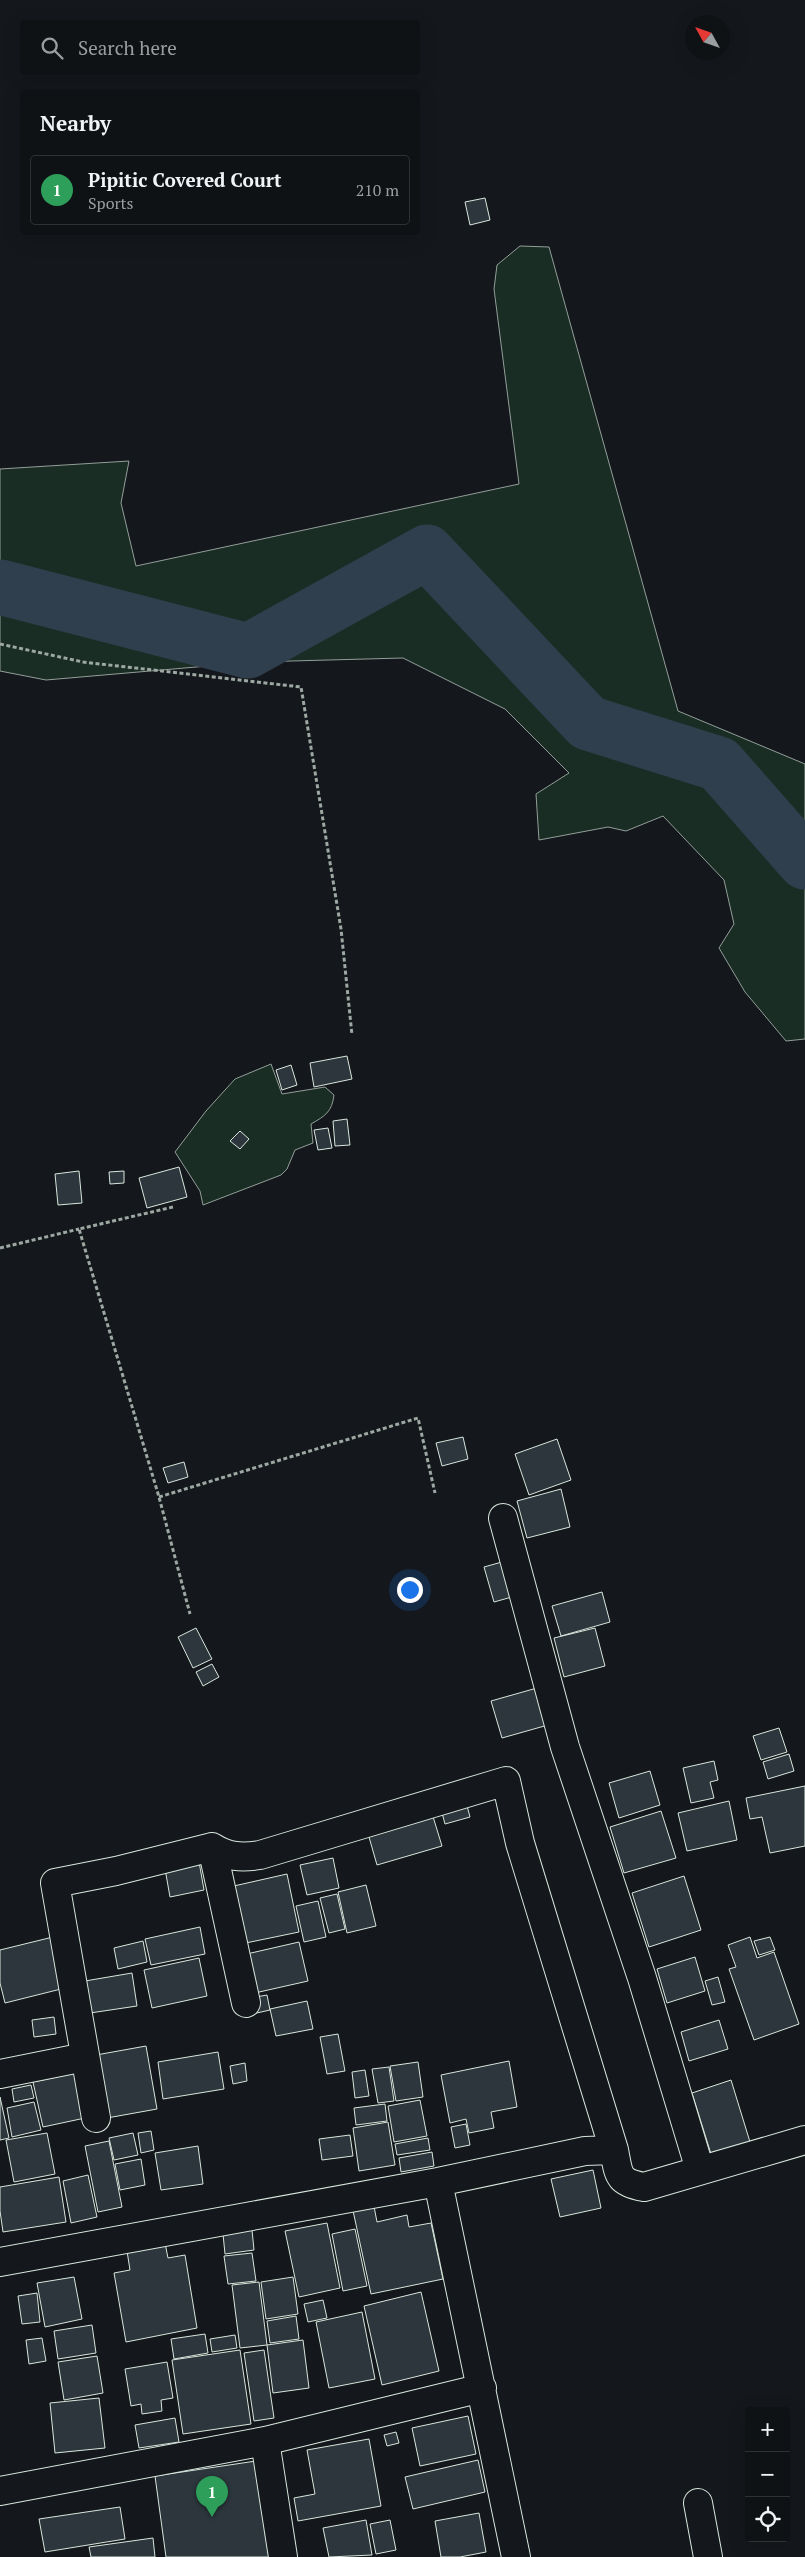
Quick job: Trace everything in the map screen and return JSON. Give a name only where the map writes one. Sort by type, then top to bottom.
[{"type":"street","points":[[504,1518],[565,1747],[642,1978],[700,2170]]},
{"type":"street","points":[[96,2118],[56,1883],[212,1847],[224,1855],[241,1858],[260,1855],[506,1781],[520,1843],[614,2150],[618,2175],[626,2183],[644,2187],[805,2140]]},
{"type":"street","points":[[212,1847],[246,2003]]},
{"type":"street","points":[[0,2074],[85,2057]]},
{"type":"street","points":[[0,2262],[438,2182],[585,2151],[614,2150]]},
{"type":"street","points":[[438,2182],[516,2557]]},
{"type":"street","points":[[0,2491],[265,2441],[482,2388]]},
{"type":"street","points":[[265,2441],[283,2557]]},
{"type":"street","points":[[698,2503],[708,2557]]},
{"type":"path","points":[[0,644],[83,662],[300,687],[341,929],[352,1035]]},
{"type":"path","points":[[0,1248],[173,1207]]},
{"type":"path","points":[[79,1229],[159,1497],[190,1614]]},
{"type":"path","points":[[159,1497],[418,1418],[435,1493]]},
{"type":"green space","points":[[520,246],[549,247],[678,711],[805,764],[805,1039],[786,1041],[745,992],[719,948],[734,924],[724,880],[663,816],[626,831],[608,827],[539,840],[536,794],[569,773],[505,709],[403,658],[254,662],[46,680],[0,671],[0,469],[129,461],[121,503],[136,566],[519,484],[494,289],[497,265]]},
{"type":"green space","points":[[271,1064],[282,1094],[325,1087],[334,1095],[332,1106],[324,1116],[311,1124],[313,1143],[295,1150],[287,1169],[281,1175],[203,1205],[200,1191],[175,1152],[206,1111],[235,1079]]},
{"type":"building","points":[[485,198],[490,220],[470,225],[465,202]]},
{"type":"building","points":[[347,1056],[352,1079],[314,1087],[310,1063]]},
{"type":"building","points":[[291,1065],[297,1085],[282,1090],[276,1070]]},
{"type":"building","points":[[347,1119],[350,1145],[335,1146],[333,1121]]},
{"type":"building","points":[[328,1128],[332,1148],[318,1150],[314,1130]]},
{"type":"building","points":[[240,1131],[249,1139],[240,1149],[230,1141]]},
{"type":"building","points":[[179,1167],[187,1197],[147,1208],[139,1178]]},
{"type":"building","points":[[79,1171],[82,1203],[58,1205],[55,1174]]},
{"type":"building","points":[[124,1171],[124,1183],[110,1184],[109,1172]]},
{"type":"building","points":[[463,1437],[468,1459],[442,1466],[436,1443]]},
{"type":"building","points":[[557,1439],[571,1480],[529,1495],[515,1454]]},
{"type":"building","points":[[184,1462],[188,1477],[168,1483],[163,1468]]},
{"type":"building","points":[[561,1489],[570,1527],[527,1538],[517,1501]]},
{"type":"building","points":[[509,1560],[519,1595],[494,1602],[484,1567]]},
{"type":"building","points":[[602,1592],[610,1622],[561,1636],[552,1606]]},
{"type":"building","points":[[196,1628],[212,1659],[193,1668],[178,1637]]},
{"type":"building","points":[[595,1628],[605,1666],[564,1677],[554,1638]]},
{"type":"building","points":[[212,1664],[219,1677],[203,1686],[196,1672]]},
{"type":"building","points":[[544,1686],[555,1723],[502,1738],[491,1701]]},
{"type":"building","points":[[779,1728],[787,1752],[761,1760],[753,1736]]},
{"type":"building","points":[[789,1754],[794,1771],[768,1779],[763,1762]]},
{"type":"building","points":[[714,1761],[718,1780],[710,1782],[714,1798],[691,1803],[683,1768]]},
{"type":"building","points":[[650,1771],[660,1805],[619,1818],[609,1783]]},
{"type":"building","points":[[805,1786],[805,1846],[770,1853],[762,1817],[750,1819],[746,1798]]},
{"type":"building","points":[[729,1801],[737,1840],[687,1851],[678,1813]]},
{"type":"building","points":[[466,1802],[470,1817],[445,1824],[441,1809]]},
{"type":"building","points":[[431,1810],[442,1846],[377,1865],[367,1830]]},
{"type":"building","points":[[661,1811],[676,1858],[624,1873],[610,1827]]},
{"type":"building","points":[[198,1856],[204,1890],[170,1897],[164,1863]]},
{"type":"building","points":[[333,1858],[339,1888],[307,1895],[300,1865]]},
{"type":"building","points":[[287,1874],[299,1932],[236,1945],[225,1888]]},
{"type":"building","points":[[684,1876],[701,1930],[649,1947],[632,1893]]},
{"type":"building","points":[[366,1885],[376,1926],[347,1933],[338,1892]]},
{"type":"building","points":[[337,1894],[345,1929],[329,1933],[320,1898]]},
{"type":"building","points":[[318,1901],[326,1937],[304,1942],[296,1906]]},
{"type":"building","points":[[200,1927],[205,1954],[151,1965],[145,1939]]},
{"type":"building","points":[[53,1937],[65,1988],[5,2003],[0,1983],[0,1950]]},
{"type":"building","points":[[750,1937],[757,1958],[774,1952],[799,2024],[754,2040],[729,1969],[736,1967],[728,1945]]},
{"type":"building","points":[[770,1937],[775,1950],[759,1955],[754,1941]]},
{"type":"building","points":[[143,1941],[147,1962],[118,1969],[114,1948]]},
{"type":"building","points":[[299,1942],[308,1981],[246,1995],[238,1956]]},
{"type":"building","points":[[695,1957],[705,1991],[667,2003],[657,1969]]},
{"type":"building","points":[[199,1958],[207,1996],[152,2008],[144,1970]]},
{"type":"building","points":[[132,1973],[137,2006],[90,2013],[85,1981]]},
{"type":"building","points":[[718,1977],[725,2002],[712,2005],[705,1981]]},
{"type":"building","points":[[267,1995],[270,2010],[248,2015],[245,1999]]},
{"type":"building","points":[[307,2001],[313,2029],[276,2036],[270,2009]]},
{"type":"building","points":[[54,2017],[56,2034],[34,2037],[32,2020]]},
{"type":"building","points":[[719,2020],[728,2049],[689,2061],[681,2032]]},
{"type":"building","points":[[338,2034],[345,2071],[327,2074],[320,2037]]},
{"type":"building","points":[[146,2046],[157,2109],[107,2118],[96,2055]]},
{"type":"building","points":[[218,2052],[224,2089],[163,2099],[158,2062]]},
{"type":"building","points":[[509,2061],[517,2107],[491,2112],[494,2128],[469,2133],[466,2119],[450,2123],[441,2075]]},
{"type":"building","points":[[418,2062],[423,2097],[396,2101],[390,2066]]},
{"type":"building","points":[[245,2063],[247,2081],[233,2084],[230,2066]]},
{"type":"building","points":[[389,2067],[394,2101],[378,2103],[372,2069]]},
{"type":"building","points":[[365,2070],[369,2096],[355,2098],[352,2072]]},
{"type":"building","points":[[75,2073],[85,2118],[43,2127],[33,2082]]},
{"type":"building","points":[[731,2080],[750,2142],[711,2154],[692,2093]]},
{"type":"building","points":[[31,2085],[34,2098],[14,2102],[12,2089]]},
{"type":"building","points":[[0,2097],[9,2138],[0,2140]]},
{"type":"building","points":[[420,2100],[427,2136],[394,2142],[388,2106]]},
{"type":"building","points":[[34,2102],[41,2130],[12,2137],[7,2108]]},
{"type":"building","points":[[385,2104],[387,2121],[356,2125],[354,2108]]},
{"type":"building","points":[[388,2122],[395,2165],[359,2171],[353,2128]]},
{"type":"building","points":[[466,2124],[470,2145],[455,2148],[451,2127]]},
{"type":"building","points":[[151,2131],[154,2150],[141,2153],[138,2133]]},
{"type":"building","points":[[47,2133],[55,2174],[14,2182],[6,2140]]},
{"type":"building","points":[[133,2133],[138,2155],[114,2160],[109,2138]]},
{"type":"building","points":[[350,2135],[353,2156],[322,2160],[319,2139]]},
{"type":"building","points":[[428,2138],[430,2150],[397,2155],[395,2144]]},
{"type":"building","points":[[109,2141],[122,2207],[98,2212],[85,2146]]},
{"type":"building","points":[[198,2146],[203,2184],[161,2190],[155,2153]]},
{"type":"building","points":[[432,2152],[434,2166],[401,2172],[399,2158]]},
{"type":"building","points":[[141,2159],[145,2185],[120,2190],[115,2164]]},
{"type":"building","points":[[593,2170],[601,2208],[560,2217],[551,2179]]},
{"type":"building","points":[[88,2175],[97,2217],[71,2223],[63,2181]]},
{"type":"building","points":[[59,2177],[66,2222],[3,2232],[0,2211],[0,2187]]},
{"type":"building","points":[[373,2201],[377,2222],[407,2215],[409,2227],[431,2223],[443,2279],[371,2294],[352,2206]]},
{"type":"building","points":[[327,2223],[340,2288],[299,2297],[285,2231]]},
{"type":"building","points":[[355,2229],[367,2286],[343,2291],[332,2234]]},
{"type":"building","points":[[252,2230],[254,2250],[225,2254],[223,2234]]},
{"type":"building","points":[[165,2243],[168,2258],[185,2255],[197,2328],[126,2342],[114,2273],[130,2270],[127,2251]]},
{"type":"building","points":[[252,2253],[256,2281],[228,2284],[224,2256]]},
{"type":"building","points":[[74,2277],[82,2319],[45,2327],[37,2283]]},
{"type":"building","points":[[293,2277],[298,2314],[266,2319],[261,2282]]},
{"type":"building","points":[[259,2282],[267,2345],[240,2348],[232,2285]]},
{"type":"building","points":[[421,2292],[439,2371],[382,2385],[364,2306]]},
{"type":"building","points":[[37,2293],[40,2322],[22,2324],[18,2296]]},
{"type":"building","points":[[323,2300],[327,2318],[308,2322],[304,2304]]},
{"type":"building","points":[[362,2312],[375,2379],[329,2388],[316,2322]]},
{"type":"building","points":[[296,2316],[299,2339],[270,2343],[267,2321]]},
{"type":"building","points":[[92,2325],[96,2353],[58,2359],[54,2331]]},
{"type":"building","points":[[205,2334],[208,2353],[174,2359],[171,2339]]},
{"type":"building","points":[[235,2335],[237,2348],[212,2352],[210,2339]]},
{"type":"building","points":[[42,2338],[46,2361],[29,2364],[26,2340]]},
{"type":"building","points":[[303,2340],[309,2388],[273,2393],[267,2345]]},
{"type":"building","points":[[240,2350],[251,2424],[183,2434],[172,2360]]},
{"type":"building","points":[[264,2350],[274,2418],[254,2421],[244,2353]]},
{"type":"building","points":[[97,2356],[103,2393],[64,2400],[58,2362]]},
{"type":"building","points":[[167,2362],[173,2398],[161,2400],[162,2411],[142,2414],[141,2404],[131,2406],[125,2369]]},
{"type":"building","points":[[99,2398],[105,2448],[55,2453],[50,2403]]},
{"type":"building","points":[[468,2416],[476,2454],[420,2466],[412,2428]]},
{"type":"building","points":[[175,2418],[179,2442],[139,2448],[135,2425]]},
{"type":"building","points":[[396,2432],[399,2443],[387,2446],[384,2435]]},
{"type":"building","points":[[369,2439],[381,2506],[298,2521],[294,2498],[315,2494],[307,2450]]},
{"type":"building","points":[[478,2460],[485,2492],[413,2509],[405,2477]]},
{"type":"building","points":[[256,2461],[269,2557],[166,2557],[155,2476]]},
{"type":"building","points":[[120,2507],[125,2539],[45,2552],[39,2519]]},
{"type":"building","points":[[479,2513],[486,2552],[460,2557],[441,2557],[435,2521]]},
{"type":"building","points":[[366,2520],[372,2555],[329,2557],[323,2528]]},
{"type":"building","points":[[390,2520],[396,2550],[376,2554],[370,2524]]},
{"type":"building","points":[[153,2538],[155,2557],[91,2557],[89,2547]]},
{"type":"waterway","points":[[0,587],[248,651],[427,552],[588,723],[719,764],[805,862]]},
{"type":"place","name":"Pipitic Covered Court","points":[[212,2517]]}]
